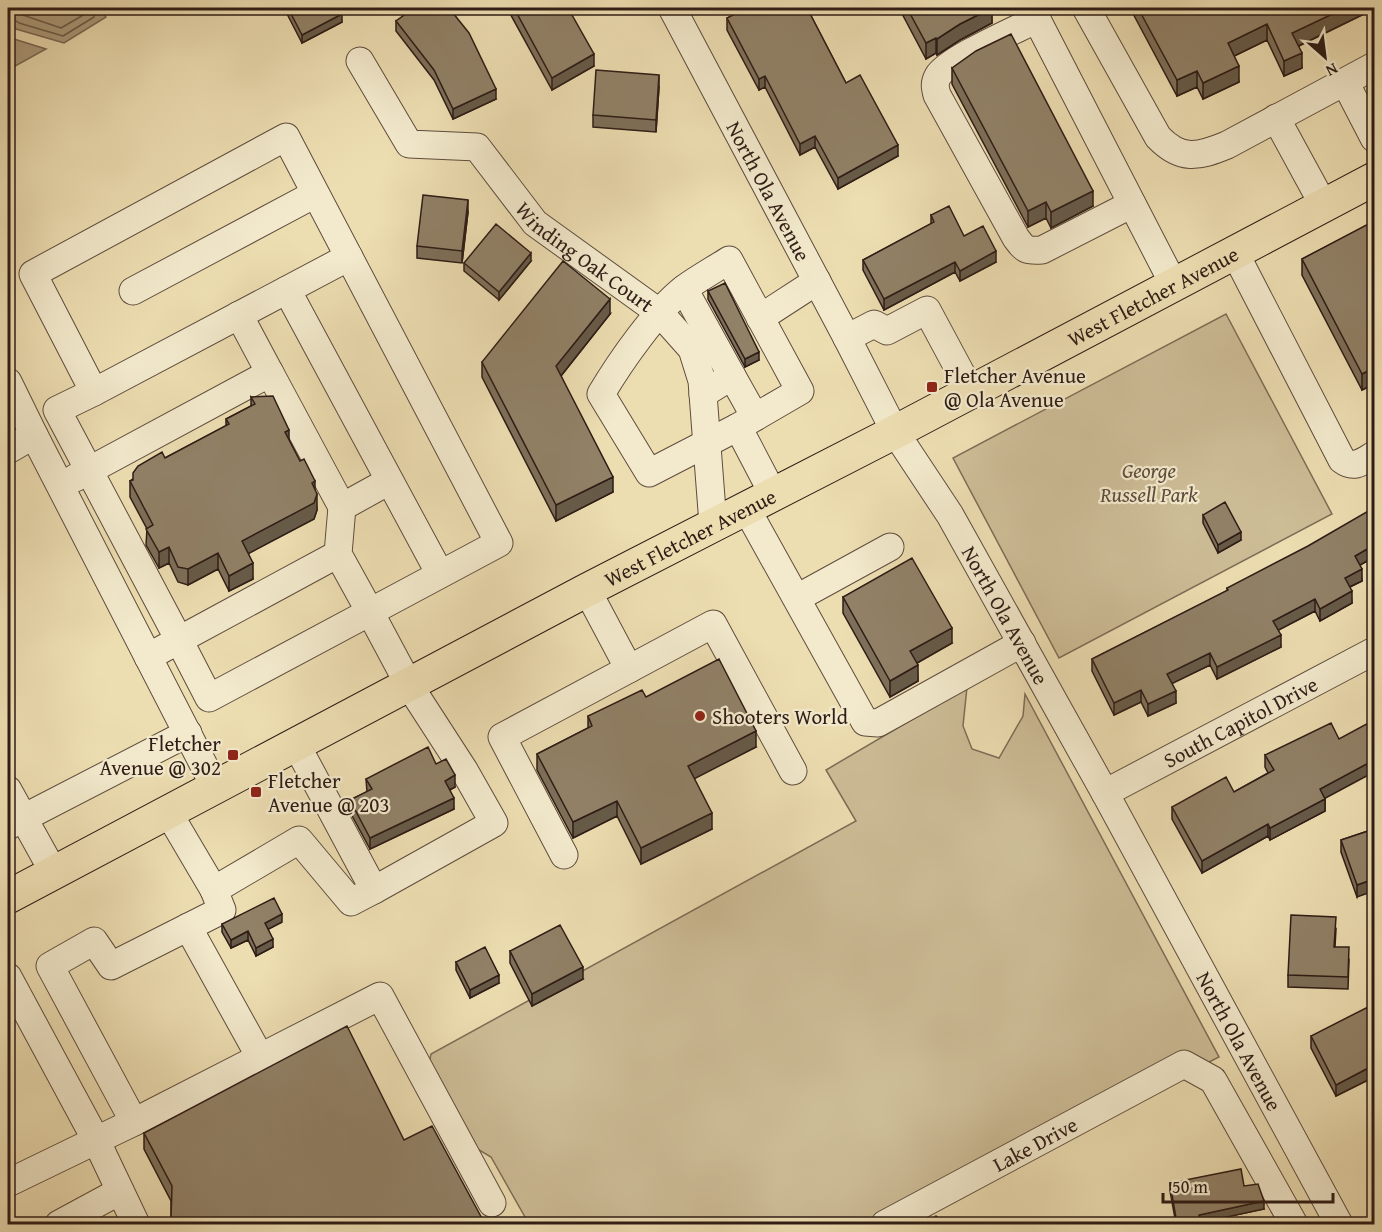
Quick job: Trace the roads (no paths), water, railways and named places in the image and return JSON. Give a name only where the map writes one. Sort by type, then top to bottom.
[{"type":"main road","name":"West Fletcher Avenue","points":[[8,897],[587,590],[895,432],[1374,179]]},
{"type":"street","name":"North Ola Avenue","points":[[672,8],[895,432],[950,515],[1022,643],[1339,1224]]},
{"type":"street","points":[[1086,8],[1158,136],[1172,149],[1192,155],[1208,153],[1374,66]]},
{"type":"street","points":[[1132,204],[1042,250],[1029,251],[1023,247],[937,94],[934,84],[939,74],[952,63],[1034,13],[1174,285]]},
{"type":"street","name":"Winding Oak Court","points":[[360,61],[409,144],[477,147],[535,223],[660,313],[692,349],[702,381],[713,524]]},
{"type":"street","points":[[1345,82],[1374,138]]},
{"type":"street","points":[[1276,118],[1324,206]]},
{"type":"street","points":[[94,392],[33,274],[285,137],[499,543],[209,698],[57,411],[94,392],[287,290],[348,257]]},
{"type":"street","points":[[133,291],[315,194]]},
{"type":"street","points":[[1235,253],[1342,460],[1349,465],[1356,465],[1374,455]]},
{"type":"street","points":[[729,260],[800,391],[649,473],[601,394],[616,369],[660,313],[684,289],[729,260]]},
{"type":"street","points":[[760,318],[817,281]]},
{"type":"street","points":[[684,289],[732,376],[746,422],[759,501],[797,598],[866,722],[878,723],[1022,643]]},
{"type":"street","points":[[287,290],[440,574]]},
{"type":"street","points":[[847,338],[874,324],[887,331],[927,310],[971,392]]},
{"type":"street","points":[[214,890],[299,840],[351,902],[494,824],[465,770],[409,686],[338,554],[342,507],[239,315]]},
{"type":"street","points":[[60,486],[270,373]]},
{"type":"street","points":[[703,394],[732,376]]},
{"type":"street","points":[[8,382],[216,787]]},
{"type":"street","points":[[8,450],[34,435]]},
{"type":"street","points":[[342,507],[389,481]]},
{"type":"street","points":[[797,598],[890,547]]},
{"type":"street","points":[[148,657],[338,554]]},
{"type":"street","points":[[587,590],[629,669]]},
{"type":"street","points":[[564,855],[502,737],[713,624],[793,771]]},
{"type":"street","name":"South Capitol Drive","points":[[1105,793],[1374,651]]},
{"type":"street","points":[[15,822],[188,733]]},
{"type":"street","points":[[296,744],[374,890]]},
{"type":"street","points":[[8,790],[15,822],[54,873]]},
{"type":"street","points":[[136,1224],[96,1140],[10,982],[50,966],[94,940],[111,966],[222,910],[214,890],[168,812]]},
{"type":"street","points":[[188,927],[260,1057]]},
{"type":"street","points":[[50,966],[134,1122]]},
{"type":"street","points":[[8,1183],[134,1122],[380,996],[492,1203]]},
{"type":"street","name":"Lake Drive","points":[[885,1224],[1184,1064],[1213,1080],[1290,1223]]},
{"type":"street","points":[[60,1224],[120,1191]]},
{"type":"water","points":[[8,8],[98,8],[106,17],[64,43],[16,29],[8,22]]},
{"type":"water","points":[[8,35],[14,39],[46,49],[8,70]]},
{"type":"place","name":"Fletcher Avenue @ Ola Avenue","points":[[932,387]]},
{"type":"place","name":"Shooters World","points":[[700,716]]},
{"type":"place","name":"Fletcher Avenue @ 302","points":[[233,755]]},
{"type":"place","name":"Fletcher Avenue @ 203","points":[[256,792]]},
{"type":"park label","name":"George Russell Park","points":[[1149,482]]}]
